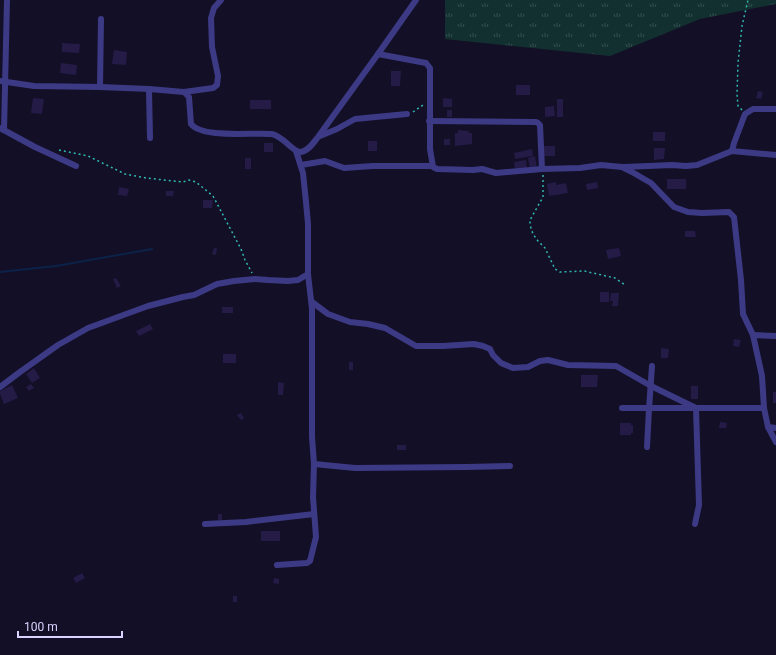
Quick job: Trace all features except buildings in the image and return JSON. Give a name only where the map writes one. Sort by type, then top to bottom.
[{"type":"street","points":[[6,0],[2,81],[2,129],[35,147],[76,166]]},
{"type":"street","points":[[2,81],[34,86],[100,87],[184,92],[213,88],[217,85],[218,76],[212,47],[211,18],[214,8],[221,0]]},
{"type":"street","points":[[296,151],[300,152],[310,147],[318,137],[416,0]]},
{"type":"street","points":[[100,87],[101,19]]},
{"type":"street","points":[[378,54],[426,64],[430,68],[429,121],[432,166]]},
{"type":"street","points":[[149,89],[150,138]]},
{"type":"street","points":[[184,92],[189,97],[191,124],[193,127],[213,134],[274,135],[283,140],[296,151],[303,174],[308,224],[308,274],[312,302],[312,437],[314,464],[312,497],[316,536],[310,561],[307,563],[277,565]]},
{"type":"street","points":[[732,151],[745,114],[753,110],[776,109]]},
{"type":"street","points":[[318,137],[356,119],[407,114]]},
{"type":"street","points":[[429,121],[538,122],[540,125],[542,169]]},
{"type":"street","points":[[301,165],[325,161],[344,168],[373,166],[432,166],[434,168],[442,169],[482,169],[496,173],[542,169],[580,168],[601,165],[622,168],[697,165],[732,151],[776,155]]},
{"type":"street","points":[[622,168],[651,183],[674,207],[688,212],[728,212],[734,216],[743,314],[753,335],[762,376],[764,408],[768,427],[776,442]]},
{"type":"street","points":[[0,387],[58,344],[88,328],[148,306],[194,295],[217,284],[255,279],[288,281],[298,280],[308,274]]},
{"type":"street","points":[[312,302],[328,314],[350,322],[385,328],[416,346],[474,344],[483,346],[490,349],[493,356],[501,363],[513,368],[528,367],[540,361],[548,360],[568,365],[616,366],[651,386],[696,408]]},
{"type":"street","points":[[753,335],[776,336]]},
{"type":"street","points":[[647,447],[652,366]]},
{"type":"street","points":[[622,408],[764,408]]},
{"type":"street","points":[[695,524],[699,505],[696,408]]},
{"type":"street","points":[[768,427],[776,428]]},
{"type":"street","points":[[314,464],[355,468],[510,466]]},
{"type":"street","points":[[205,524],[246,522],[314,514]]},
{"type":"path","points":[[745,114],[738,106],[737,94],[738,63],[742,26],[748,0]]},
{"type":"path","points":[[407,114],[430,101]]},
{"type":"path","points":[[56,150],[88,156],[125,174],[146,178],[183,182],[189,180],[196,182],[213,196],[255,279]]},
{"type":"path","points":[[542,169],[544,180],[543,197],[530,220],[530,226],[538,241],[546,248],[555,268],[560,272],[584,271],[615,278],[625,285]]},
{"type":"green space","points":[[445,0],[776,0],[776,4],[700,19],[610,56],[445,39]]},
{"type":"waterway","points":[[0,272],[56,266],[152,249]]}]
